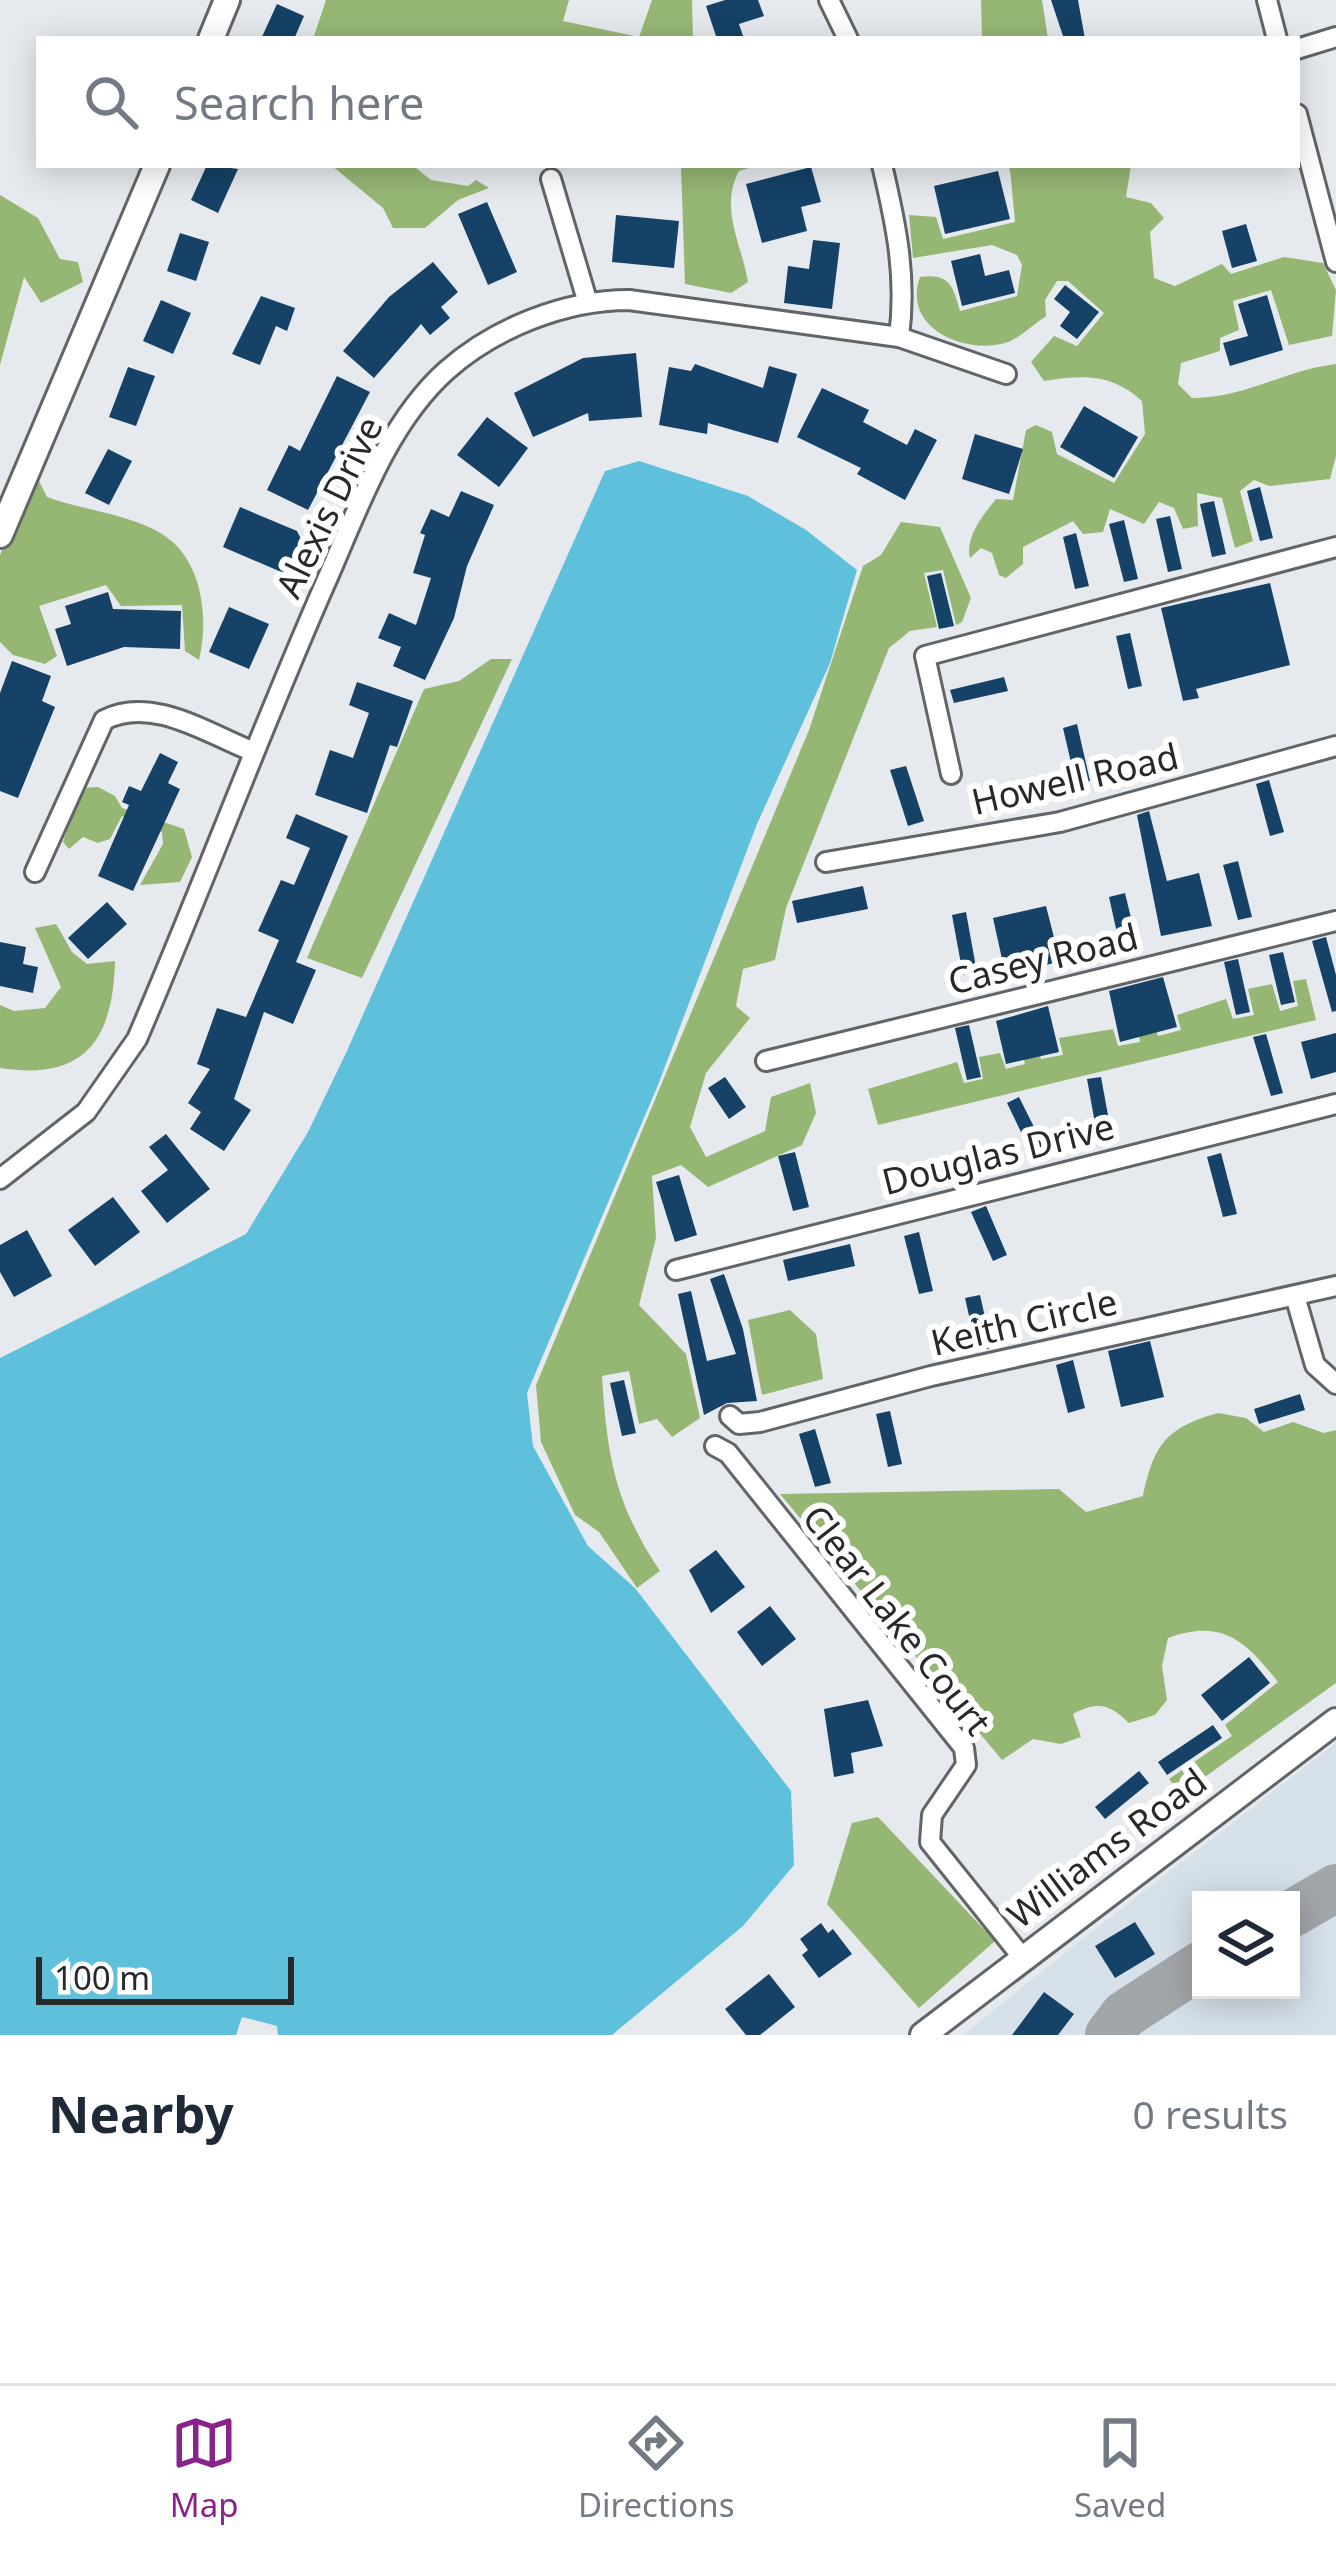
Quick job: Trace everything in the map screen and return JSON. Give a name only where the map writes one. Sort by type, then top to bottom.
[{"type":"street","points":[[212,36],[227,0]]},
{"type":"street","points":[[829,0],[847,36]]},
{"type":"street","points":[[1267,0],[1276,36]]},
{"type":"street","points":[[1300,48],[1336,37]]},
{"type":"street","points":[[1300,125],[1336,262]]},
{"type":"street","points":[[0,535],[156,168]]},
{"type":"street","points":[[883,168],[901,247],[904,296],[898,337]]},
{"type":"street","points":[[551,179],[587,300]]},
{"type":"street","name":"Alexis Drive","points":[[0,1179],[66,1132],[122,1065],[373,476],[446,371],[519,326],[587,300],[655,302],[898,337],[1006,374]]},
{"type":"street","points":[[951,775],[925,656],[1336,547]]},
{"type":"street","points":[[35,872],[91,738],[104,720],[127,710],[152,711],[254,752]]},
{"type":"street","name":"Howell Road","points":[[826,862],[1060,822],[1336,746]]},
{"type":"street","name":"Casey Road","points":[[766,1061],[1336,921]]},
{"type":"street","name":"Douglas Drive","points":[[676,1270],[1336,1104]]},
{"type":"street","name":"Keith Circle","points":[[730,1416],[739,1424],[760,1422],[931,1376],[1336,1286]]},
{"type":"street","points":[[1295,1296],[1316,1365],[1336,1384]]},
{"type":"street","name":"Clear Lake Court","points":[[715,1446],[728,1453],[964,1748],[966,1765],[932,1815],[930,1842],[1022,1957]]},
{"type":"street","name":"Williams Road","points":[[923,2035],[1336,1721]]},
{"type":"shaded area","points":[[1336,1743],[1336,2035],[963,2035],[1072,1947]]},
{"type":"green space","points":[[326,0],[569,0],[563,21],[634,36],[314,36]]},
{"type":"green space","points":[[652,0],[692,0],[693,36],[639,36]]},
{"type":"green space","points":[[981,0],[1042,0],[1048,36],[982,36]]},
{"type":"green space","points":[[335,168],[416,168],[431,180],[468,186],[476,180],[489,188],[458,200],[425,228],[393,228],[383,208]]},
{"type":"green space","points":[[681,168],[748,168],[739,171],[731,199],[748,282],[731,293],[685,284]]},
{"type":"green space","points":[[1131,168],[1126,197],[1151,203],[1164,218],[1150,232],[1154,278],[1175,286],[1222,264],[1231,274],[1284,257],[1323,263],[1336,290],[1332,336],[1289,345],[1271,290],[1233,301],[1239,330],[1220,338],[1220,351],[1181,363],[1178,384],[1192,398],[1212,397],[1336,364],[1336,456],[1330,479],[1269,486],[1254,480],[1240,491],[1253,541],[1235,548],[1222,498],[1197,493],[1198,526],[1183,529],[1174,508],[1159,502],[1144,524],[1110,509],[1103,532],[1083,534],[1073,521],[1023,547],[1023,564],[1006,578],[999,575],[992,553],[981,548],[970,558],[973,534],[986,512],[996,499],[1013,500],[1026,430],[1036,425],[1052,432],[1057,454],[1114,483],[1145,434],[1142,401],[1119,385],[1096,378],[1044,381],[1031,362],[1054,336],[1077,346],[1104,313],[1068,281],[1057,281],[1045,300],[1046,316],[1005,343],[971,345],[954,340],[927,323],[920,310],[920,277],[944,279],[960,311],[1017,296],[1022,265],[1017,255],[992,245],[913,258],[909,215],[936,217],[943,239],[1015,222],[1010,169]]},
{"type":"green space","points":[[0,195],[38,218],[60,259],[78,262],[83,282],[41,303],[24,277],[0,365]]},
{"type":"green space","points":[[35,473],[47,497],[135,522],[176,545],[200,591],[199,660],[185,651],[182,605],[121,606],[106,585],[39,606],[57,656],[45,664],[13,655],[0,642],[0,555]]},
{"type":"green space","points":[[901,522],[940,527],[971,598],[962,622],[956,625],[943,570],[924,573],[937,627],[910,631],[889,648],[786,908],[775,960],[743,969],[736,1006],[750,1018],[706,1073],[690,1127],[706,1157],[765,1131],[771,1097],[810,1083],[816,1113],[802,1145],[708,1187],[681,1165],[652,1176],[656,1238],[639,1305],[686,1354],[700,1418],[672,1437],[657,1419],[639,1424],[629,1371],[602,1376],[616,1478],[633,1524],[660,1571],[637,1588],[599,1532],[575,1515],[541,1442],[536,1385],[809,730],[863,566],[881,555]]},
{"type":"green space","points":[[491,659],[512,659],[362,978],[307,958],[424,689],[459,681]]},
{"type":"green space","points":[[98,787],[115,796],[122,808],[184,829],[192,857],[180,882],[140,885],[163,844],[162,832],[122,816],[110,839],[98,843],[83,837],[69,849],[63,842],[81,788]]},
{"type":"green space","points":[[56,924],[72,952],[87,964],[115,961],[108,1014],[88,1050],[72,1061],[53,1068],[0,1068],[0,1005],[14,1011],[45,1008],[61,987],[35,928]]},
{"type":"green space","points":[[1306,979],[1316,1020],[878,1125],[868,1089],[957,1062],[964,1083],[983,1079],[979,1057],[1000,1053],[1006,1069],[1025,1064],[1021,1049],[1037,1045],[1041,1059],[1063,1055],[1059,1038],[1113,1029],[1118,1046],[1140,1042],[1137,1024],[1153,1020],[1158,1036],[1181,1030],[1177,1015],[1226,999],[1233,1019],[1254,1015],[1248,989],[1272,984],[1280,1011],[1298,1006],[1293,981]]},
{"type":"green space","points":[[790,1310],[816,1334],[823,1379],[762,1395],[748,1320]]},
{"type":"green space","points":[[1218,1413],[1246,1418],[1264,1432],[1293,1422],[1324,1433],[1336,1430],[1336,1683],[1181,1794],[1169,1779],[1232,1736],[1225,1725],[1278,1682],[1243,1645],[1218,1632],[1187,1632],[1168,1638],[1162,1666],[1167,1700],[1155,1715],[1129,1723],[1109,1708],[1089,1707],[1073,1714],[1081,1737],[1061,1744],[1033,1739],[1002,1760],[780,1494],[1059,1489],[1086,1512],[1143,1496],[1165,1441],[1185,1425]]},
{"type":"green space","points":[[878,1817],[995,1941],[919,2008],[827,1904],[852,1823]]},
{"type":"water","points":[[639,461],[748,496],[806,530],[857,570],[830,663],[757,824],[658,1085],[527,1393],[533,1446],[588,1546],[635,1588],[791,1791],[794,1865],[743,1926],[612,2035],[278,2035],[277,2026],[242,2017],[236,2035],[0,2035],[0,1358],[246,1234],[308,1132],[346,1053],[605,471]]},
{"type":"building","points":[[725,0],[758,0],[764,16],[739,24],[743,36],[716,36],[706,6]]},
{"type":"building","points":[[1051,0],[1078,0],[1084,36],[1063,36]]},
{"type":"building","points":[[277,4],[304,16],[295,36],[262,36]]},
{"type":"building","points":[[206,168],[238,169],[218,213],[191,200]]},
{"type":"building","points":[[811,168],[821,202],[801,207],[807,231],[762,243],[746,184]]},
{"type":"building","points":[[998,171],[1010,219],[945,234],[934,186]]},
{"type":"building","points":[[487,202],[517,272],[488,285],[458,214]]},
{"type":"building","points":[[616,215],[679,221],[674,268],[612,262]]},
{"type":"building","points":[[1246,224],[1257,261],[1232,268],[1222,231]]},
{"type":"building","points":[[180,233],[209,242],[196,281],[167,271]]},
{"type":"building","points":[[813,240],[840,243],[832,309],[784,303],[788,266],[809,269]]},
{"type":"building","points":[[980,254],[985,276],[1009,270],[1015,293],[962,306],[951,261]]},
{"type":"building","points":[[433,262],[458,292],[441,307],[450,318],[430,335],[421,324],[374,378],[343,351],[389,297]]},
{"type":"building","points":[[1065,285],[1099,312],[1077,339],[1060,326],[1070,312],[1054,299]]},
{"type":"building","points":[[1267,295],[1283,350],[1230,366],[1223,343],[1248,336],[1238,304]]},
{"type":"building","points":[[261,296],[295,308],[287,331],[276,326],[260,365],[232,354]]},
{"type":"building","points":[[161,300],[191,313],[173,354],[143,341]]},
{"type":"building","points":[[636,353],[642,417],[589,421],[588,413],[533,437],[514,393],[583,358]]},
{"type":"building","points":[[695,364],[763,388],[769,366],[797,374],[778,443],[708,423],[707,434],[659,425],[669,367],[691,371]]},
{"type":"building","points":[[128,367],[155,376],[136,426],[109,417]]},
{"type":"building","points":[[337,376],[370,392],[308,510],[267,490],[289,445],[300,451]]},
{"type":"building","points":[[822,388],[869,410],[863,422],[907,445],[915,429],[937,440],[905,500],[857,474],[861,468],[797,437]]},
{"type":"building","points":[[1084,406],[1138,437],[1114,478],[1060,447]]},
{"type":"building","points":[[487,417],[528,448],[499,487],[457,455]]},
{"type":"building","points":[[975,434],[1023,449],[1009,494],[962,479]]},
{"type":"building","points":[[108,449],[132,461],[109,505],[85,493]]},
{"type":"building","points":[[1260,487],[1273,538],[1260,541],[1247,491]]},
{"type":"building","points":[[461,491],[494,505],[467,566],[454,618],[425,680],[393,666],[401,647],[378,638],[389,613],[416,625],[431,578],[413,573],[425,535],[420,533],[431,509],[449,517]]},
{"type":"building","points":[[1214,501],[1226,554],[1212,557],[1200,504]]},
{"type":"building","points":[[240,507],[297,531],[301,539],[286,574],[223,547]]},
{"type":"building","points":[[1170,516],[1182,569],[1168,572],[1156,519]]},
{"type":"building","points":[[1124,520],[1138,579],[1124,582],[1109,524]]},
{"type":"building","points":[[1076,533],[1089,586],[1075,589],[1063,537]]},
{"type":"building","points":[[941,573],[954,626],[939,629],[927,576]]},
{"type":"building","points":[[1270,583],[1290,665],[1196,689],[1199,698],[1183,701],[1161,608]]},
{"type":"building","points":[[108,592],[113,609],[181,611],[180,649],[124,647],[67,666],[55,629],[71,624],[65,606]]},
{"type":"building","points":[[229,607],[269,624],[249,669],[209,652]]},
{"type":"building","points":[[1130,633],[1142,686],[1128,689],[1116,636]]},
{"type":"building","points":[[12,661],[51,676],[42,701],[55,707],[18,798],[0,791],[0,693]]},
{"type":"building","points":[[1004,677],[1008,691],[954,703],[950,690]]},
{"type":"building","points":[[357,682],[413,701],[397,747],[390,745],[367,813],[315,795],[330,750],[353,758],[369,713],[349,705]]},
{"type":"building","points":[[1077,724],[1090,781],[1076,784],[1063,728]]},
{"type":"building","points":[[160,753],[178,762],[168,783],[180,789],[133,891],[98,876],[129,805],[122,802],[129,786],[141,791]]},
{"type":"building","points":[[906,766],[924,821],[908,826],[890,770]]},
{"type":"building","points":[[1269,780],[1284,832],[1270,836],[1256,784]]},
{"type":"building","points":[[1149,811],[1167,881],[1199,873],[1212,926],[1161,936],[1137,815]]},
{"type":"building","points":[[296,814],[348,836],[296,962],[316,970],[293,1024],[264,1012],[234,1099],[251,1110],[224,1151],[190,1129],[201,1112],[188,1103],[210,1069],[197,1064],[217,1008],[246,1017],[279,940],[258,931],[281,880],[294,885],[310,848],[286,838]]},
{"type":"building","points":[[1238,861],[1252,917],[1238,920],[1223,865]]},
{"type":"building","points":[[863,886],[868,909],[797,923],[792,901]]},
{"type":"building","points":[[1125,893],[1138,947],[1121,951],[1109,897]]},
{"type":"building","points":[[107,902],[127,924],[88,959],[68,938]]},
{"type":"building","points":[[1046,906],[1060,961],[1006,977],[993,918]]},
{"type":"building","points":[[966,912],[977,973],[963,975],[952,915]]},
{"type":"building","points":[[1326,937],[1336,975],[1336,1011],[1332,1012],[1312,941]]},
{"type":"building","points":[[0,942],[26,947],[23,964],[38,967],[33,993],[0,986]]},
{"type":"building","points":[[1283,952],[1295,1002],[1281,1005],[1269,955]]},
{"type":"building","points":[[1238,959],[1250,1012],[1236,1015],[1224,962]]},
{"type":"building","points":[[1163,977],[1177,1027],[1120,1042],[1109,991]]},
{"type":"building","points":[[1048,1006],[1059,1052],[1006,1064],[996,1021]]},
{"type":"building","points":[[969,1025],[981,1077],[967,1080],[955,1028]]},
{"type":"building","points":[[1336,1033],[1336,1072],[1311,1079],[1301,1042]]},
{"type":"building","points":[[1266,1034],[1283,1093],[1271,1096],[1253,1037]]},
{"type":"building","points":[[725,1077],[746,1107],[729,1119],[708,1088]]},
{"type":"building","points":[[1101,1077],[1112,1137],[1098,1140],[1087,1079]]},
{"type":"building","points":[[1019,1097],[1046,1151],[1033,1157],[1007,1103]]},
{"type":"building","points":[[166,1134],[210,1189],[167,1223],[141,1191],[168,1170],[149,1147]]},
{"type":"building","points":[[795,1152],[809,1207],[793,1211],[778,1156]]},
{"type":"building","points":[[1221,1153],[1237,1214],[1223,1217],[1207,1157]]},
{"type":"building","points":[[679,1175],[697,1235],[675,1242],[656,1182]]},
{"type":"building","points":[[113,1197],[140,1232],[95,1266],[68,1230]]},
{"type":"building","points":[[986,1206],[1007,1255],[993,1261],[971,1212]]},
{"type":"building","points":[[27,1230],[52,1276],[14,1297],[0,1272],[0,1245]]},
{"type":"building","points":[[919,1232],[933,1291],[919,1294],[904,1236]]},
{"type":"building","points":[[850,1244],[855,1266],[788,1281],[783,1260]]},
{"type":"building","points":[[724,1274],[743,1329],[757,1401],[727,1403],[704,1415],[678,1294],[691,1291],[707,1361],[736,1354],[710,1279]]},
{"type":"building","points":[[980,1295],[992,1348],[977,1351],[965,1298]]},
{"type":"building","points":[[1150,1341],[1164,1397],[1121,1407],[1108,1351]]},
{"type":"building","points":[[1073,1360],[1085,1408],[1068,1413],[1056,1365]]},
{"type":"building","points":[[624,1380],[636,1433],[622,1436],[610,1383]]},
{"type":"building","points":[[1300,1394],[1305,1410],[1259,1424],[1254,1409]]},
{"type":"building","points":[[890,1411],[902,1464],[888,1467],[876,1414]]},
{"type":"building","points":[[815,1429],[831,1483],[815,1487],[799,1434]]},
{"type":"building","points":[[716,1550],[745,1587],[711,1613],[689,1570]]},
{"type":"building","points":[[770,1606],[796,1639],[762,1666],[737,1632]]},
{"type":"building","points":[[1249,1657],[1270,1683],[1222,1721],[1201,1695]]},
{"type":"building","points":[[868,1700],[883,1746],[851,1753],[854,1773],[834,1777],[824,1709]]},
{"type":"building","points":[[1213,1725],[1222,1738],[1167,1775],[1158,1762]]},
{"type":"building","points":[[1139,1771],[1149,1783],[1105,1819],[1095,1807]]},
{"type":"building","points":[[1135,1922],[1155,1954],[1115,1978],[1095,1946]]},
{"type":"building","points":[[821,1923],[828,1933],[833,1929],[852,1954],[819,1978],[802,1955],[808,1950],[800,1939]]},
{"type":"building","points":[[769,1974],[795,2007],[760,2035],[746,2035],[725,2009]]},
{"type":"building","points":[[1044,1992],[1074,2014],[1058,2035],[1012,2035]]},
{"type":"taxiway","points":[[1300,1909],[1336,1888]]},
{"type":"taxiway","points":[[1109,2035],[1124,2015],[1192,1971]]}]
